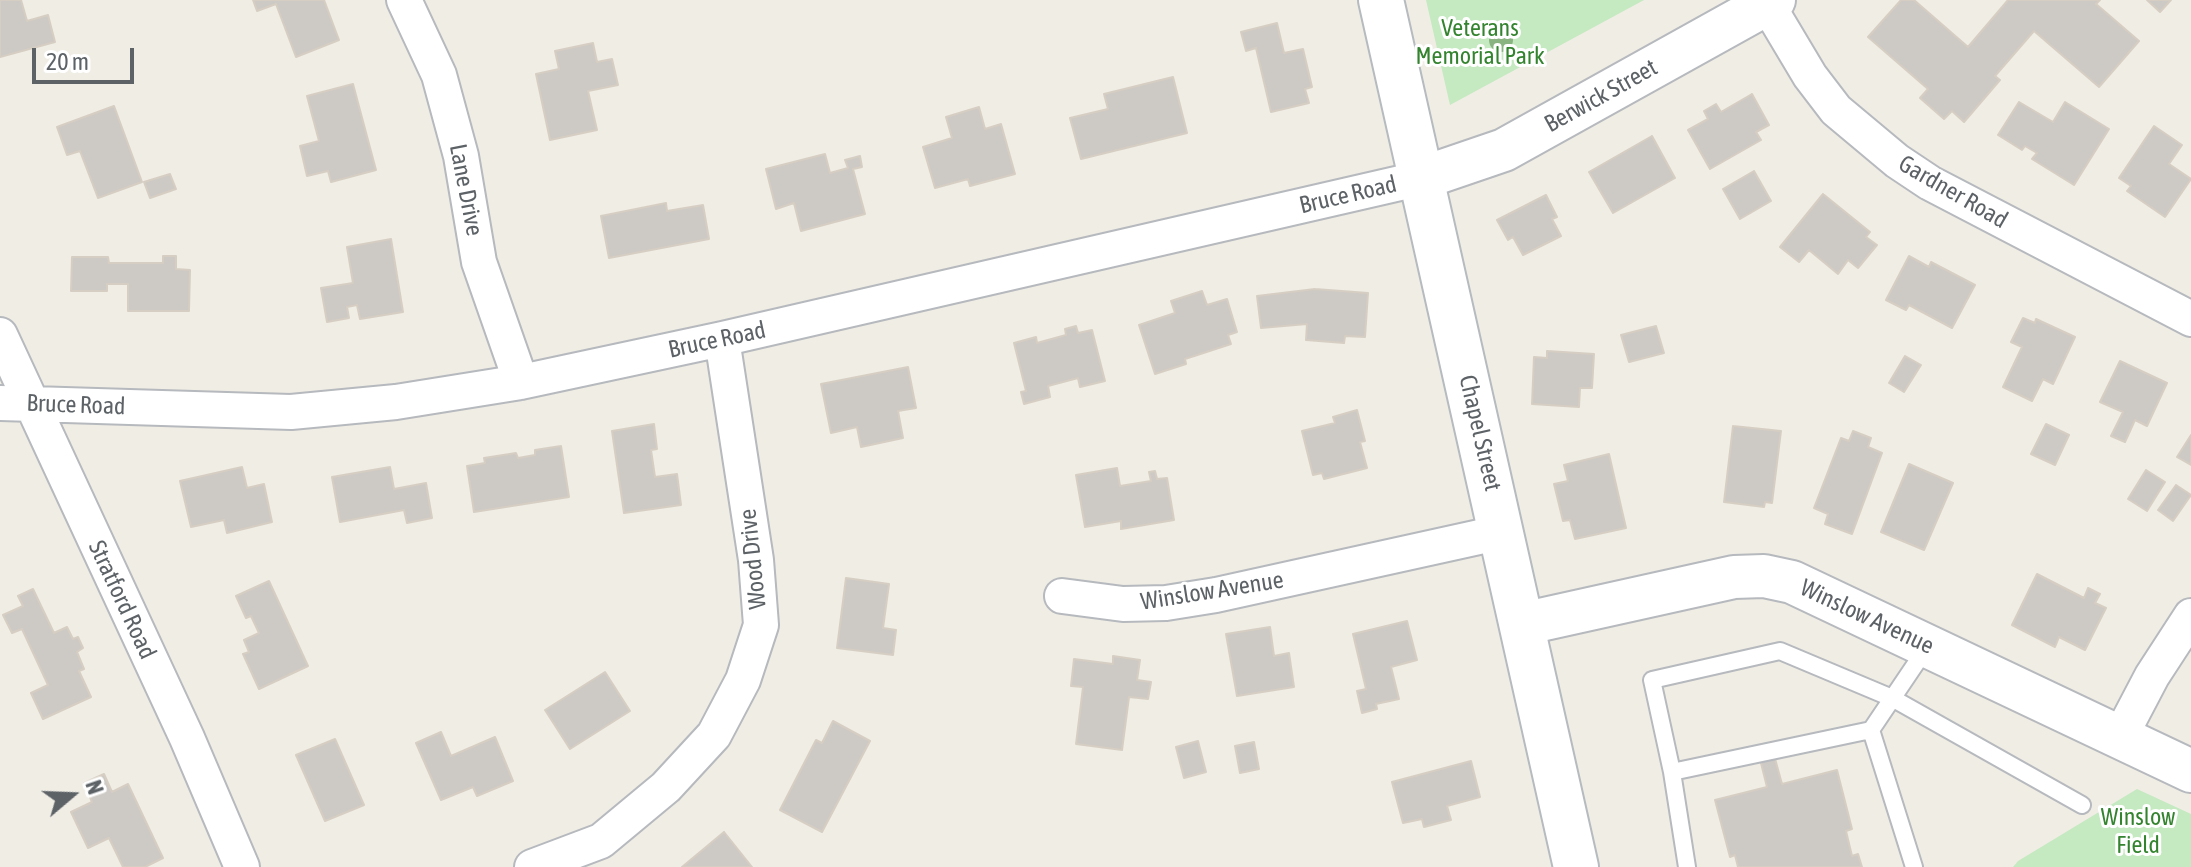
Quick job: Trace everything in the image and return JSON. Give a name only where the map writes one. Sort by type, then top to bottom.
[{"type":"main road","name":"Chapel Street","points":[[1381,0],[1576,867]]},
{"type":"street","name":"Lane Drive","points":[[404,0],[439,75],[461,156],[479,262],[521,382]]},
{"type":"street","name":"Berwick Street","points":[[1422,178],[1504,150],[1770,2]]},
{"type":"street","name":"Gardner Road","points":[[1770,2],[1810,76],[1836,110],[1897,161],[1930,183],[2191,319]]},
{"type":"street","name":"Bruce Road","points":[[15,403],[291,412],[396,402],[521,382],[722,339],[1422,178]]},
{"type":"street","name":"Stratford Road","points":[[0,335],[15,403],[187,738],[242,867]]},
{"type":"street","name":"Wood Drive","points":[[532,867],[601,841],[666,787],[714,735],[743,680],[761,625],[756,560],[722,339]]},
{"type":"street","name":"Winslow Avenue","points":[[1062,596],[1123,604],[1166,603],[1216,595],[1502,532]]},
{"type":"street","name":"Winslow Avenue","points":[[1522,624],[1734,577],[1764,576],[1792,582],[2191,771]]},
{"type":"street","points":[[2120,737],[2146,686],[2191,616]]},
{"type":"lane","points":[[1672,772],[1871,730],[1928,645]]},
{"type":"lane","points":[[1687,867],[1672,772],[1652,680],[1780,651],[1892,698],[2082,805]]},
{"type":"lane","points":[[1871,730],[1914,867]]},
{"type":"green space","name":"Veterans Memorial Park","points":[[1426,0],[1644,0],[1450,105]]},
{"type":"green space","name":"Winslow Field","points":[[2137,789],[2191,814],[2191,867],[2013,867],[2018,861]]},
{"type":"building","points":[[0,0],[21,0],[27,21],[48,15],[55,42],[0,57]]},
{"type":"building","points":[[253,0],[324,0],[339,40],[296,57],[276,4],[257,11]]},
{"type":"building","points":[[1901,0],[1914,0],[1968,47],[2008,0],[2100,0],[2096,4],[2139,41],[2099,87],[2034,31],[1995,76],[2000,80],[1964,122],[1952,111],[1944,119],[1920,98],[1928,89],[1868,37]]},
{"type":"building","points":[[2147,0],[2171,0],[2160,12]]},
{"type":"building","points":[[1277,23],[1284,53],[1303,49],[1312,87],[1305,89],[1309,103],[1271,112],[1256,48],[1246,51],[1241,32]]},
{"type":"building","points":[[593,43],[597,62],[612,59],[618,85],[588,91],[597,130],[550,140],[536,74],[559,69],[555,51]]},
{"type":"building","points":[[1173,77],[1187,133],[1081,159],[1070,118],[1108,109],[1104,94]]},
{"type":"building","points":[[353,84],[376,170],[331,182],[328,171],[307,176],[300,146],[319,141],[307,96]]},
{"type":"building","points":[[1752,94],[1769,125],[1756,132],[1761,140],[1710,169],[1688,130],[1708,119],[1704,111],[1716,104],[1721,112]]},
{"type":"building","points":[[2019,102],[2053,122],[2065,102],[2109,129],[2074,185],[2032,159],[2037,153],[2025,146],[2022,150],[1998,135]]},
{"type":"building","points":[[114,106],[142,182],[98,198],[80,151],[67,155],[57,127]]},
{"type":"building","points":[[979,107],[985,129],[1001,124],[1015,174],[970,186],[968,179],[935,188],[923,147],[952,138],[946,117]]},
{"type":"building","points":[[2154,126],[2182,145],[2169,164],[2191,179],[2165,217],[2127,191],[2131,186],[2119,178]]},
{"type":"building","points":[[1652,136],[1675,178],[1613,213],[1589,172]]},
{"type":"building","points":[[825,154],[830,173],[848,168],[845,160],[860,156],[862,167],[853,169],[865,214],[801,231],[794,203],[776,209],[766,169]]},
{"type":"building","points":[[1754,171],[1771,201],[1740,219],[1723,189]]},
{"type":"building","points":[[170,174],[176,189],[150,198],[144,182]]},
{"type":"building","points":[[1823,194],[1870,232],[1866,237],[1877,245],[1858,268],[1848,260],[1838,274],[1809,250],[1799,262],[1780,247]]},
{"type":"building","points":[[1546,195],[1557,217],[1552,219],[1561,236],[1523,255],[1513,237],[1508,240],[1497,220]]},
{"type":"building","points":[[666,203],[667,211],[703,205],[709,239],[609,258],[601,216]]},
{"type":"building","points":[[391,239],[403,312],[360,319],[357,305],[347,307],[349,318],[327,322],[321,288],[353,283],[347,247]]},
{"type":"building","points":[[163,256],[176,256],[176,269],[190,270],[189,311],[128,311],[128,284],[107,284],[107,291],[71,291],[72,257],[108,257],[109,263],[163,263]]},
{"type":"building","points":[[1909,256],[1929,267],[1931,262],[1975,285],[1952,328],[1909,305],[1906,310],[1886,300]]},
{"type":"building","points":[[1315,289],[1368,293],[1365,337],[1345,336],[1344,343],[1306,340],[1307,324],[1261,328],[1257,296]]},
{"type":"building","points":[[1202,291],[1207,305],[1227,299],[1237,332],[1228,335],[1231,344],[1185,359],[1186,364],[1155,374],[1139,325],[1175,313],[1171,301]]},
{"type":"building","points":[[2023,318],[2035,323],[2036,319],[2075,337],[2053,384],[2043,379],[2032,401],[2003,387],[2022,347],[2011,342]]},
{"type":"building","points":[[1076,326],[1078,333],[1092,330],[1105,381],[1080,387],[1078,378],[1048,386],[1050,397],[1024,404],[1021,392],[1026,391],[1014,343],[1036,337],[1037,343],[1066,335],[1065,329]]},
{"type":"building","points":[[1656,326],[1664,353],[1629,362],[1621,335]]},
{"type":"building","points":[[1547,351],[1594,354],[1592,388],[1580,388],[1579,407],[1532,404],[1534,357],[1547,358]]},
{"type":"building","points":[[1905,356],[1921,365],[1904,392],[1889,383]]},
{"type":"building","points":[[2120,361],[2167,383],[2147,426],[2135,420],[2125,442],[2111,436],[2123,412],[2100,402]]},
{"type":"building","points":[[908,367],[916,408],[898,411],[903,438],[861,447],[857,427],[831,433],[821,384]]},
{"type":"building","points":[[1357,410],[1365,441],[1360,442],[1367,468],[1324,479],[1322,473],[1313,475],[1302,431],[1335,423],[1333,417]]},
{"type":"building","points":[[654,424],[657,449],[651,450],[655,477],[677,474],[681,505],[624,513],[612,431]]},
{"type":"building","points":[[2046,424],[2069,435],[2055,465],[2031,454]]},
{"type":"building","points":[[1733,426],[1781,431],[1772,503],[1765,502],[1764,507],[1724,502]]},
{"type":"building","points":[[1853,431],[1871,438],[1868,447],[1882,453],[1852,534],[1825,524],[1828,514],[1814,508],[1841,438],[1849,441]]},
{"type":"building","points":[[2191,435],[2191,465],[2177,457]]},
{"type":"building","points":[[561,446],[569,497],[474,512],[467,466],[485,463],[484,458],[516,453],[518,458],[535,455],[535,450]]},
{"type":"building","points":[[1609,454],[1626,528],[1575,539],[1570,520],[1563,521],[1554,484],[1568,481],[1564,465]]},
{"type":"building","points":[[1909,464],[1953,483],[1924,550],[1881,532]]},
{"type":"building","points":[[242,467],[247,488],[264,484],[272,522],[227,533],[224,520],[191,527],[180,481]]},
{"type":"building","points":[[390,467],[394,489],[426,483],[432,518],[407,523],[404,510],[340,522],[332,477]]},
{"type":"building","points":[[1117,468],[1120,486],[1151,481],[1149,472],[1155,471],[1157,479],[1167,478],[1174,520],[1121,529],[1121,521],[1085,527],[1076,475]]},
{"type":"building","points":[[2146,470],[2165,482],[2147,511],[2128,499]]},
{"type":"building","points":[[2176,485],[2191,495],[2173,521],[2158,510]]},
{"type":"building","points":[[2037,574],[2084,598],[2088,588],[2100,594],[2095,603],[2106,608],[2085,650],[2059,637],[2055,647],[2012,625]]},
{"type":"building","points":[[846,578],[889,584],[883,628],[896,630],[893,655],[837,648]]},
{"type":"building","points":[[269,581],[308,666],[259,689],[243,654],[249,652],[244,640],[259,633],[251,616],[246,618],[236,596]]},
{"type":"building","points":[[33,589],[54,633],[67,627],[73,639],[78,637],[83,648],[77,652],[84,669],[79,671],[91,697],[43,719],[31,693],[48,685],[22,629],[12,633],[3,615],[23,606],[18,596]]},
{"type":"building","points":[[1407,621],[1417,660],[1391,667],[1399,699],[1376,704],[1377,709],[1362,713],[1357,691],[1366,689],[1353,634]]},
{"type":"building","points":[[1270,627],[1274,656],[1289,653],[1294,687],[1237,696],[1226,634]]},
{"type":"building","points":[[1113,656],[1140,660],[1137,680],[1151,682],[1148,699],[1129,697],[1122,750],[1076,744],[1083,687],[1071,686],[1074,659],[1113,664]]},
{"type":"building","points":[[605,672],[630,711],[570,749],[545,710]]},
{"type":"building","points":[[833,721],[870,741],[822,832],[780,810],[816,740],[822,743]]},
{"type":"building","points":[[441,732],[451,756],[495,737],[513,781],[477,796],[473,787],[441,800],[416,743]]},
{"type":"building","points":[[335,739],[364,805],[325,821],[296,755]]},
{"type":"building","points":[[1198,741],[1206,772],[1184,778],[1176,747]]},
{"type":"building","points":[[1254,742],[1259,769],[1240,773],[1235,746]]},
{"type":"building","points":[[1774,755],[1782,784],[1837,770],[1852,829],[1846,831],[1852,856],[1858,854],[1862,867],[1738,867],[1735,855],[1730,857],[1715,800],[1767,787],[1760,759]]},
{"type":"building","points":[[1471,761],[1480,797],[1447,806],[1451,820],[1424,827],[1422,819],[1403,823],[1392,782]]},
{"type":"building","points":[[104,774],[112,792],[128,784],[163,858],[145,867],[123,867],[109,838],[88,848],[71,812],[92,802],[84,783]]},
{"type":"building","points":[[724,832],[752,867],[682,867]]}]
